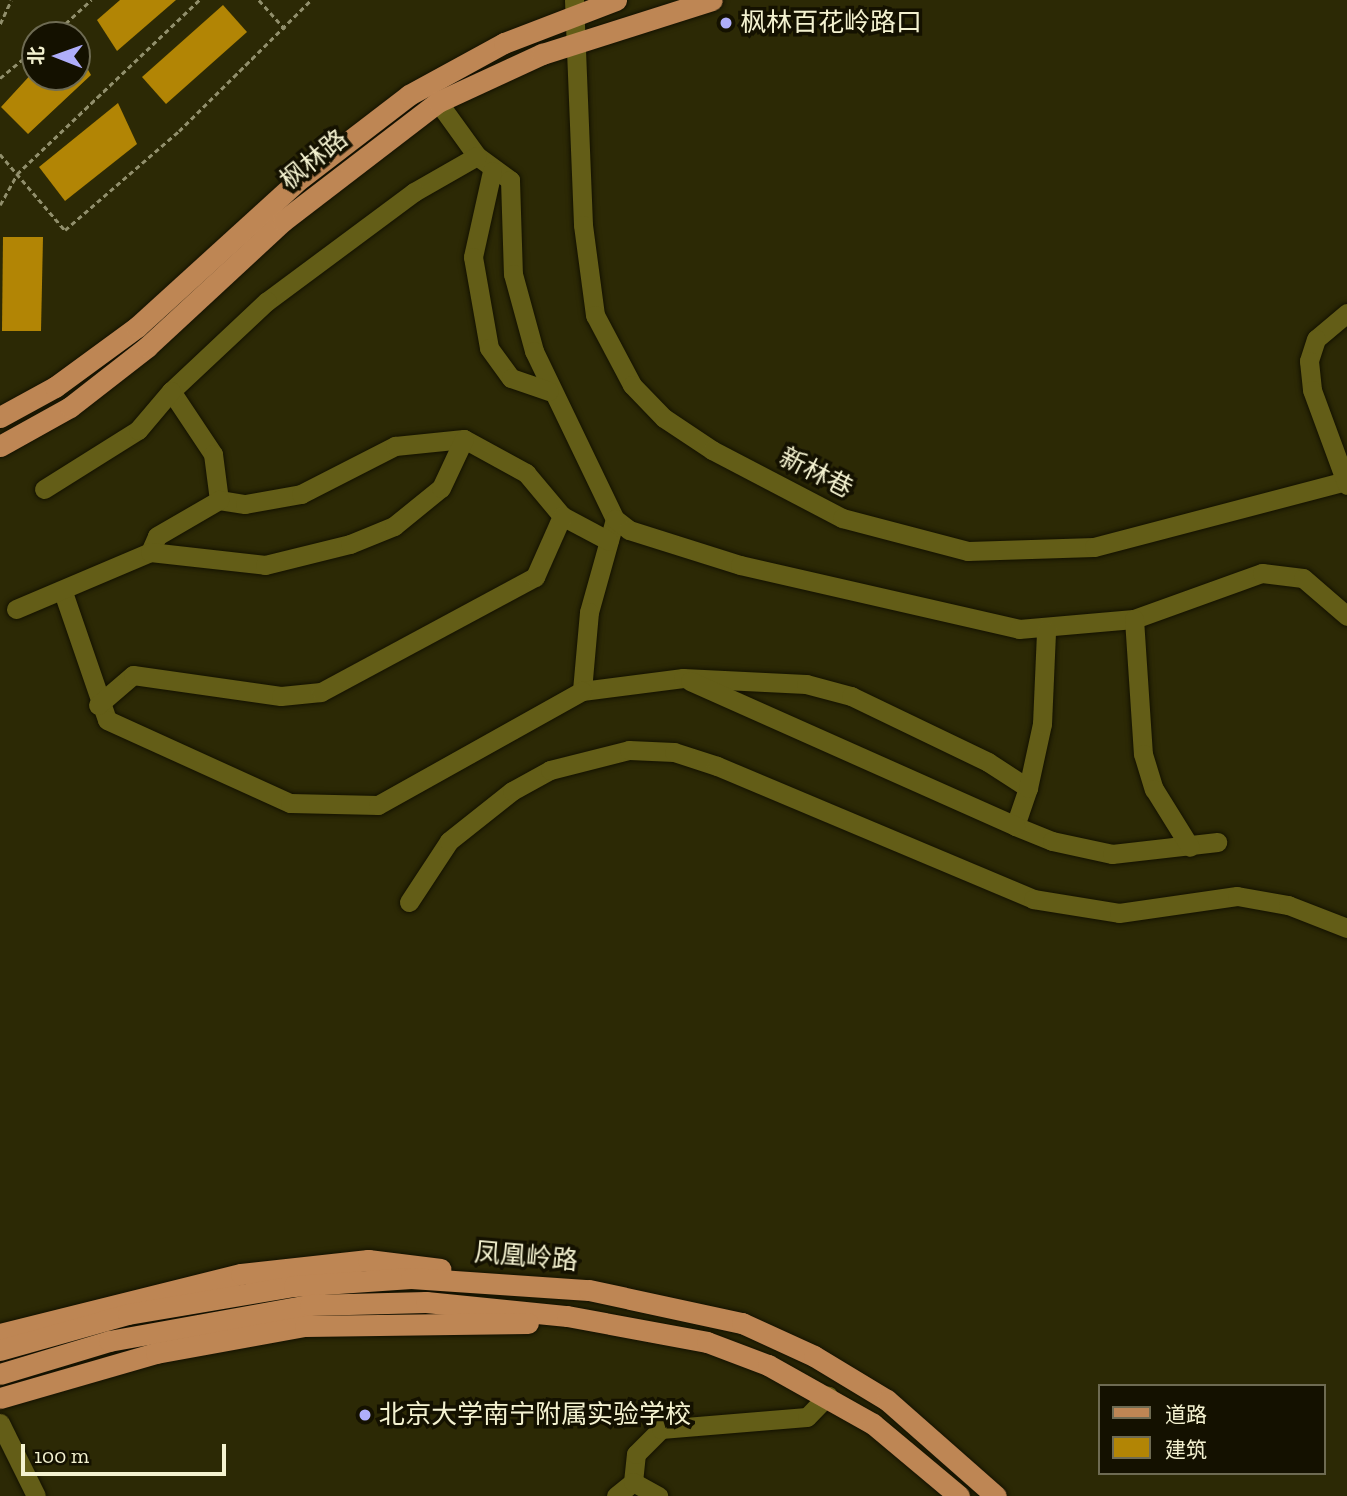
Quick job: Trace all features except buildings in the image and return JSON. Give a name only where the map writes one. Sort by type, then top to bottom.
[{"type":"main road","name":"枫林路","points":[[0,417],[55,387],[136,327],[377,117],[472,58],[574,6],[616,0]]},
{"type":"main road","name":"枫林路","points":[[0,446],[70,407],[147,347],[283,221],[438,102],[577,43],[712,0]]},
{"type":"main road","points":[[0,1334],[155,1291],[300,1266],[396,1260],[500,1280]]},
{"type":"main road","name":"凤凰岭路","points":[[0,1350],[227,1294],[363,1279],[500,1280],[631,1297],[742,1323],[887,1400],[996,1496]]},
{"type":"main road","name":"凤凰岭路","points":[[0,1374],[109,1341],[232,1317],[401,1301],[592,1320],[734,1350],[828,1395],[901,1445],[959,1496]]},
{"type":"main road","points":[[0,1398],[156,1353],[305,1326],[592,1320]]},
{"type":"street","name":"新林巷","points":[[574,6],[583,225],[595,315],[632,385],[664,418],[712,450],[842,517],[968,551],[1094,547],[1346,483]]},
{"type":"street","points":[[438,102],[477,156],[492,171],[510,180],[513,274],[549,391],[591,461],[615,520],[580,660],[582,691]]},
{"type":"street","points":[[44,489],[138,430],[171,391],[267,302],[414,192],[477,156]]},
{"type":"street","points":[[492,171],[473,257],[489,348],[511,378],[549,391]]},
{"type":"street","points":[[1346,483],[1312,390],[1309,361],[1316,339],[1347,313]]},
{"type":"street","points":[[171,391],[213,454],[219,499]]},
{"type":"street","points":[[150,552],[156,536],[219,499],[245,504],[301,494],[395,446],[464,439],[526,473],[562,516],[609,541]]},
{"type":"street","points":[[16,609],[63,592],[150,552],[232,564],[309,559],[394,526],[441,488],[464,439]]},
{"type":"street","points":[[98,705],[133,675],[281,696],[321,692],[535,577],[562,516]]},
{"type":"street","points":[[615,520],[740,565],[967,621],[1046,631],[1134,619],[1262,573],[1303,578],[1347,616]]},
{"type":"street","points":[[63,592],[98,705],[120,730],[256,793],[335,808],[378,804],[405,793],[582,691],[683,678],[756,677],[851,696],[951,741],[1028,788]]},
{"type":"street","points":[[1134,619],[1143,754],[1154,789],[1190,846]]},
{"type":"street","points":[[1015,826],[1028,788],[1042,724],[1046,631]]},
{"type":"street","points":[[683,678],[1015,826],[1112,854],[1217,842]]},
{"type":"street","points":[[409,902],[449,841],[512,792],[550,770],[628,750],[674,752],[717,766],[1033,899],[1119,913],[1237,896],[1288,905],[1347,928]]},
{"type":"street","points":[[616,1496],[634,1482],[636,1454],[661,1429],[807,1417],[828,1395]]},
{"type":"street","points":[[0,1423],[36,1496]]},
{"type":"street","points":[[634,1482],[658,1496]]},
{"type":"path","points":[[0,24],[11,0]]},
{"type":"path","points":[[68,21],[91,0]]},
{"type":"path","points":[[0,205],[17,174],[199,0]]},
{"type":"path","points":[[259,0],[285,30]]},
{"type":"path","points":[[0,154],[65,230],[285,30],[311,0]]},
{"type":"path","points":[[0,78],[21,61]]},
{"type":"place","name":"枫林百花岭路口","points":[[726,23]]},
{"type":"place","name":"北京大学南宁附属实验学校","points":[[365,1415]]}]
